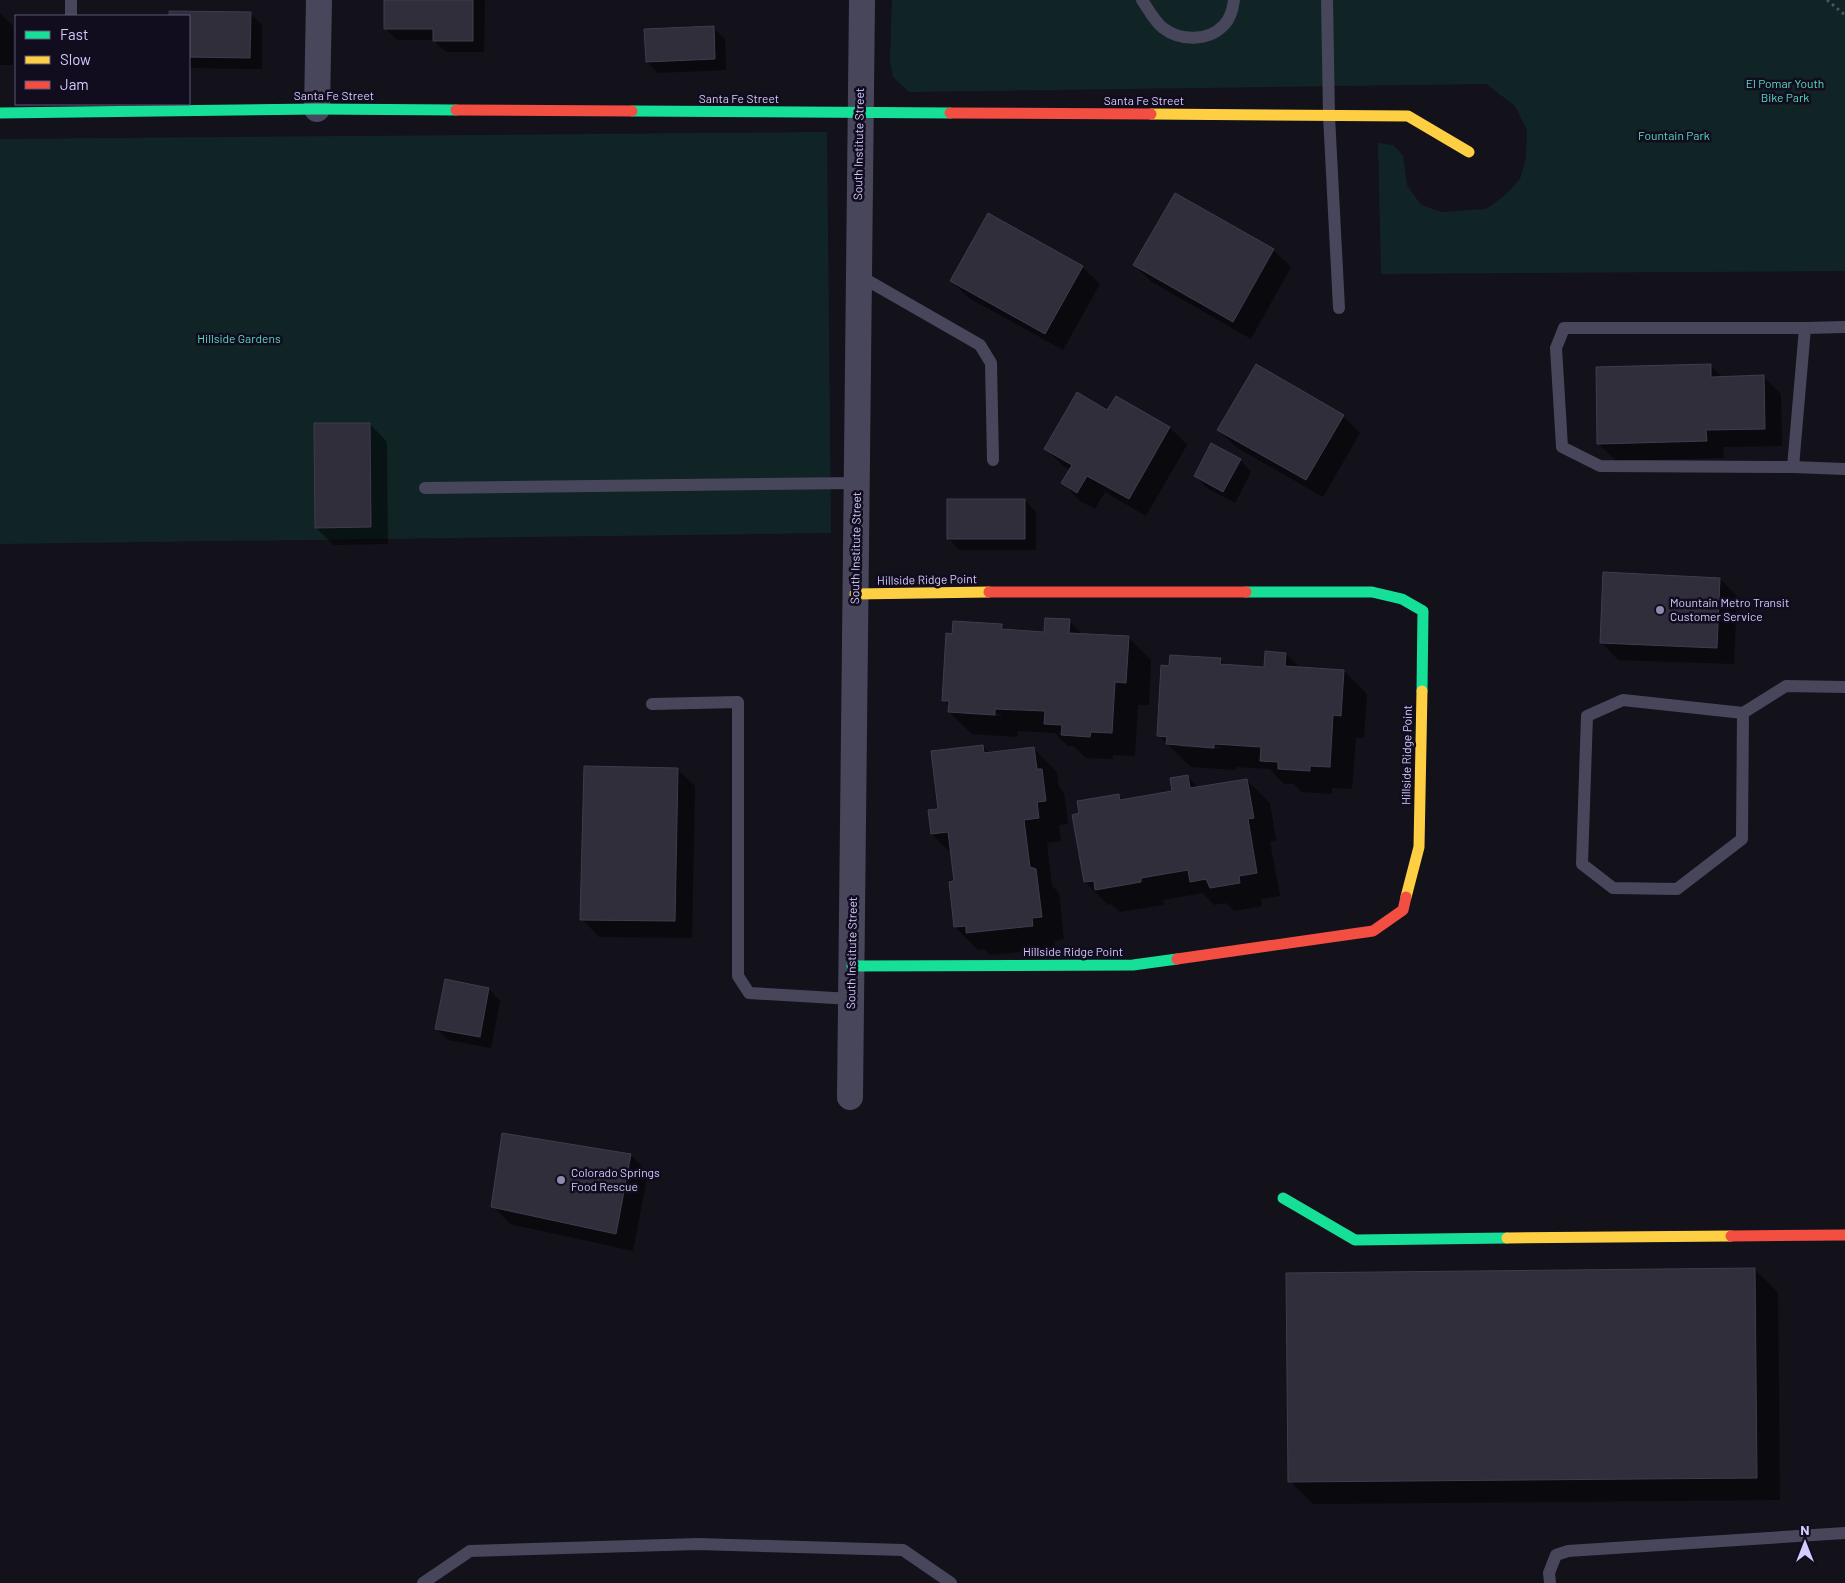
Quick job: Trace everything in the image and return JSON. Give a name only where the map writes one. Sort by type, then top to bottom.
[{"type":"street","points":[[317,110],[319,0]]},
{"type":"street","name":"South Institute Street","points":[[850,1097],[862,0]]},
{"type":"street","name":"Santa Fe Street","points":[[0,113],[70,108],[1408,116],[1468,152]]},
{"type":"street","name":"Hillside Ridge Point","points":[[852,966],[1133,965],[1373,931],[1403,910],[1419,848],[1423,611],[1402,598],[1372,592],[1087,591],[855,594]]},
{"type":"street","points":[[1283,1198],[1355,1240],[1845,1235]]},
{"type":"lane","points":[[71,15],[72,0]]},
{"type":"lane","points":[[1142,0],[1162,27],[1182,38],[1197,38],[1210,34],[1224,25],[1234,0]]},
{"type":"lane","points":[[1327,0],[1329,116],[1339,308]]},
{"type":"lane","points":[[858,275],[980,345],[991,363],[993,460]]},
{"type":"lane","points":[[1845,327],[1564,328],[1556,348],[1562,446],[1600,466],[1845,470]]},
{"type":"lane","points":[[1792,468],[1806,328]]},
{"type":"lane","points":[[425,488],[856,483]]},
{"type":"lane","points":[[1743,712],[1742,839],[1678,889],[1613,888],[1582,864],[1587,716],[1623,700],[1743,712],[1786,686],[1845,687]]},
{"type":"lane","points":[[652,704],[738,702],[738,976],[749,993],[851,999]]},
{"type":"lane","points":[[1550,1583],[1549,1573],[1556,1555],[1568,1551],[1845,1533]]},
{"type":"lane","points":[[423,1583],[470,1551],[698,1544],[903,1550],[951,1583]]},
{"type":"path","points":[[1827,0],[1845,15]]},
{"type":"path","points":[[1832,0],[1835,8]]},
{"type":"green space","name":"Fountain Park","points":[[892,0],[1845,0],[1845,271],[1381,274],[1378,143],[1393,145],[1403,155],[1407,185],[1421,205],[1442,212],[1486,209],[1504,196],[1520,179],[1526,157],[1527,130],[1515,106],[1486,84],[909,92],[893,77],[890,61]]},
{"type":"green space","name":"Hillside Gardens","points":[[827,132],[831,533],[0,544],[0,139]]},
{"type":"building","points":[[384,0],[473,0],[473,41],[433,41],[433,29],[384,29]]},
{"type":"building","points":[[169,11],[251,12],[250,58],[190,57],[190,15],[169,15]]},
{"type":"building","points":[[714,26],[715,59],[646,62],[644,29]]},
{"type":"building","points":[[1175,193],[1274,249],[1233,322],[1133,265]]},
{"type":"building","points":[[988,213],[1083,266],[1045,334],[950,281]]},
{"type":"building","points":[[1256,364],[1344,415],[1306,480],[1217,430]]},
{"type":"building","points":[[1711,364],[1711,377],[1764,375],[1765,429],[1706,430],[1707,441],[1597,444],[1596,367]]},
{"type":"building","points":[[1077,392],[1107,410],[1116,396],[1170,427],[1129,499],[1087,476],[1077,493],[1061,483],[1072,465],[1044,449]]},
{"type":"building","points":[[314,423],[370,423],[371,527],[315,528]]},
{"type":"building","points":[[1211,443],[1241,459],[1223,492],[1194,476]]},
{"type":"building","points":[[947,499],[1025,499],[1025,539],[947,539]]},
{"type":"building","name":"Mountain Metro Transit Customer Service","points":[[1603,572],[1720,578],[1717,648],[1600,643]]},
{"type":"building","points":[[1045,618],[1070,619],[1069,633],[1129,636],[1126,683],[1115,682],[1112,733],[1091,732],[1090,737],[1061,735],[1062,725],[1044,724],[1045,711],[995,709],[995,715],[948,712],[949,701],[942,701],[946,633],[952,634],[953,621],[1002,624],[1002,629],[1044,632]]},
{"type":"building","points":[[1265,651],[1286,653],[1285,666],[1344,670],[1341,716],[1333,715],[1330,767],[1310,766],[1310,771],[1278,769],[1278,762],[1260,761],[1261,747],[1214,744],[1214,748],[1166,744],[1167,737],[1157,736],[1161,665],[1169,666],[1170,655],[1221,658],[1220,664],[1264,667]]},
{"type":"building","points":[[983,745],[984,753],[1034,747],[1037,769],[1042,769],[1046,801],[1037,802],[1039,818],[1024,820],[1030,867],[1036,869],[1042,917],[1032,918],[1033,926],[966,933],[966,926],[954,927],[949,882],[954,881],[948,832],[931,834],[928,810],[938,809],[931,751]]},
{"type":"building","points":[[584,766],[678,768],[675,921],[580,920]]},
{"type":"building","points":[[1188,775],[1190,788],[1247,779],[1254,818],[1248,819],[1257,873],[1239,876],[1240,883],[1210,888],[1206,879],[1190,882],[1188,870],[1141,878],[1141,882],[1095,890],[1094,881],[1084,882],[1072,815],[1079,813],[1077,801],[1119,794],[1120,800],[1172,791],[1170,778]]},
{"type":"building","points":[[445,979],[489,988],[480,1037],[435,1029]]},
{"type":"building","name":"Colorado Springs Food Rescue","points":[[502,1133],[631,1154],[616,1234],[491,1207]]},
{"type":"building","points":[[1755,1268],[1757,1478],[1288,1482],[1286,1273]]},
{"type":"traffic: fast","points":[[0,113],[317,109],[456,110]]},
{"type":"traffic: fast","points":[[632,111],[950,113]]},
{"type":"traffic: fast","points":[[1246,592],[1372,592],[1402,599],[1423,611],[1422,691]]},
{"type":"traffic: fast","points":[[852,966],[1133,965],[1177,959]]},
{"type":"traffic: fast","points":[[1283,1198],[1355,1240],[1507,1238]]},
{"type":"traffic: slow","points":[[1151,114],[1408,116],[1469,152]]},
{"type":"traffic: slow","points":[[855,594],[989,592]]},
{"type":"traffic: slow","points":[[1406,897],[1419,847],[1422,691]]},
{"type":"traffic: slow","points":[[1507,1238],[1731,1236]]},
{"type":"traffic: jam","points":[[456,110],[632,111]]},
{"type":"traffic: jam","points":[[950,113],[1151,114]]},
{"type":"traffic: jam","points":[[989,592],[1246,592]]},
{"type":"traffic: jam","points":[[1177,959],[1373,931],[1403,910],[1406,897]]},
{"type":"traffic: jam","points":[[1731,1236],[1845,1235]]},
{"type":"place","name":"Mountain Metro Transit Customer Service","points":[[1660,610]]},
{"type":"place","name":"Colorado Springs Food Rescue","points":[[561,1180]]},
{"type":"park label","name":"El Pomar Youth Bike Park","points":[[1785,91]]}]
